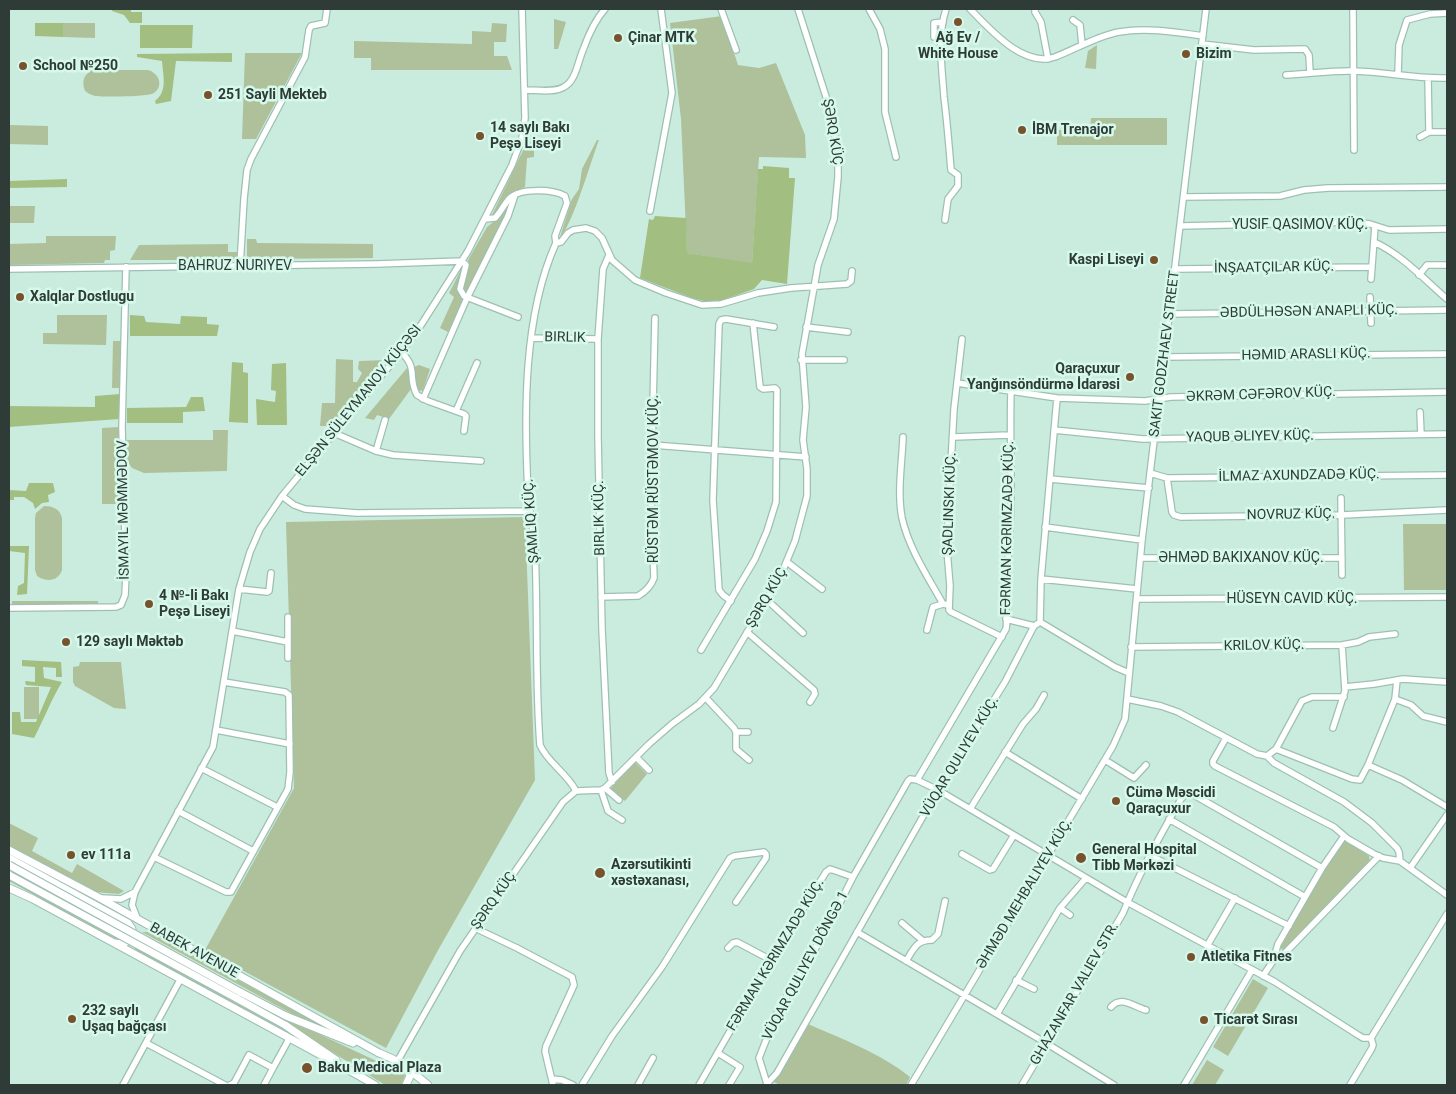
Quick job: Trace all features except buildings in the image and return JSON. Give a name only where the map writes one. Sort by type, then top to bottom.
[{"type":"main road","name":"BABEK AVENUE","points":[[9,850],[96,896],[399,1064],[417,1075],[428,1085]]},
{"type":"main road","points":[[9,858],[120,918],[132,930],[128,941],[119,944],[107,940]]},
{"type":"main road","name":"BABEK AVENUE","points":[[9,866],[238,995],[365,1080]]},
{"type":"main road","name":"BABEK AVENUE","points":[[9,875],[238,995],[379,1053]]},
{"type":"main road","points":[[9,884],[33,899]]},
{"type":"main road","name":"BABEK AVENUE","points":[[9,888],[33,899],[375,1085]]},
{"type":"main road","points":[[399,1064],[409,1073],[409,1080],[406,1085]]},
{"type":"street","points":[[240,266],[244,199],[249,164],[306,57],[310,26],[325,24],[327,9]]},
{"type":"street","name":"ELŞƏN SÜLEYMANOV KÜÇƏSI","points":[[135,892],[212,746],[239,589],[256,536],[282,496],[401,352],[421,325],[462,261],[512,165],[522,138],[525,118],[522,9]]},
{"type":"street","points":[[525,90],[559,89],[568,85],[574,76],[588,38],[605,9]]},
{"type":"street","points":[[650,211],[672,93],[661,9]]},
{"type":"street","points":[[721,9],[736,50]]},
{"type":"street","name":"ŞƏRQ KÜÇ","points":[[603,789],[664,730],[706,698],[714,688],[787,562],[795,541],[807,496],[806,457],[803,440],[806,406],[801,360],[818,265],[834,219],[838,161],[828,103],[798,9]]},
{"type":"street","points":[[869,9],[880,29],[885,49],[885,112],[896,157]]},
{"type":"street","points":[[945,220],[948,199],[958,186],[958,176],[951,170],[942,72],[941,43],[946,9]]},
{"type":"street","points":[[970,9],[1019,52],[1032,57],[1048,59],[1111,34],[1128,31],[1165,31],[1203,36]]},
{"type":"street","points":[[1036,9],[1035,12],[1041,22],[1048,59]]},
{"type":"street","name":"SAKIT GODZHAEV STREET","points":[[911,1085],[1105,760],[1125,719],[1142,540],[1166,356],[1206,9]]},
{"type":"street","points":[[1353,9],[1354,150]]},
{"type":"street","points":[[1398,74],[1399,45],[1407,20],[1430,14],[1447,13]]},
{"type":"street","points":[[1073,20],[1080,24],[1082,45]]},
{"type":"street","points":[[934,37],[934,23],[943,22]]},
{"type":"street","points":[[1202,44],[1254,50],[1305,49],[1309,55],[1310,73]]},
{"type":"street","points":[[1286,75],[1354,70],[1428,79],[1447,78]]},
{"type":"street","points":[[1428,79],[1429,132]]},
{"type":"street","points":[[1420,137],[1429,132],[1447,132]]},
{"type":"street","points":[[1184,198],[1280,196],[1304,190],[1328,188],[1447,187]]},
{"type":"street","points":[[485,219],[495,218],[509,199],[515,195],[535,191],[556,192],[565,196],[567,203],[555,236],[556,243],[540,288],[532,338],[527,409],[530,511],[535,547],[540,745],[546,755],[568,778],[576,790],[603,789],[619,800]]},
{"type":"street","points":[[423,399],[467,298],[508,216],[515,195]]},
{"type":"street","points":[[1181,226],[1353,222],[1389,230],[1447,229]]},
{"type":"street","points":[[1371,279],[1376,226]]},
{"type":"street","points":[[556,243],[561,242],[573,230],[591,229],[602,238],[609,255],[617,265],[635,280],[702,305],[715,305],[758,293],[847,284],[851,282],[852,271]]},
{"type":"street","points":[[1374,242],[1386,248],[1447,299]]},
{"type":"street","name":"BIRLIK KÜÇ.","points":[[609,255],[603,269],[598,339],[601,597],[609,772],[612,782]]},
{"type":"street","points":[[462,261],[466,268],[460,291],[467,298],[518,317]]},
{"type":"street","name":"BAHRUZ NURIYEV","points":[[9,269],[462,261]]},
{"type":"street","points":[[1419,275],[1427,266],[1447,265]]},
{"type":"street","points":[[9,608],[103,608],[121,605],[125,595],[123,391],[126,266]]},
{"type":"street","points":[[1176,269],[1372,267]]},
{"type":"street","points":[[1370,297],[1371,323]]},
{"type":"street","points":[[1170,314],[1447,310]]},
{"type":"street","name":"RÜSTƏM RÜSTƏMOV KÜÇ.","points":[[601,597],[638,596],[652,583],[654,578],[651,514],[655,318]]},
{"type":"street","points":[[731,601],[719,590],[713,500],[719,324],[721,320],[726,319],[774,327]]},
{"type":"street","points":[[701,650],[755,559],[767,531],[776,502],[777,390],[775,388],[763,389],[760,387],[753,323]]},
{"type":"street","points":[[806,327],[848,332]]},
{"type":"street","name":"BIRLIK","points":[[532,338],[598,339]]},
{"type":"street","name":"ŞADLINSKI KÜÇ.","points":[[946,605],[950,586],[947,550],[949,499],[962,339]]},
{"type":"street","points":[[401,352],[411,362],[417,395],[464,414],[466,416],[464,431]]},
{"type":"street","points":[[1166,356],[1447,354]]},
{"type":"street","points":[[801,360],[844,360]]},
{"type":"street","points":[[456,411],[477,363]]},
{"type":"street","name":"ƏKRƏM CƏFƏROV KÜÇ.","points":[[957,383],[1057,398],[1125,401],[1181,397],[1447,392]]},
{"type":"street","name":"FƏRMAN KƏRIMZADƏ KÜÇ.","points":[[698,1085],[771,960],[826,872],[830,869],[853,877],[908,781],[910,779],[917,780],[1006,629],[1005,604],[1008,578],[1011,487],[1011,391]]},
{"type":"street","points":[[1057,398],[1041,579],[1040,622],[1115,667],[1129,673]]},
{"type":"street","points":[[1420,412],[1421,434]]},
{"type":"street","points":[[376,451],[385,420]]},
{"type":"street","name":"YAQUB ƏLIYEV KÜÇ.","points":[[1054,430],[1114,437],[1155,438],[1447,434]]},
{"type":"street","points":[[334,433],[376,451],[393,455],[481,461]]},
{"type":"street","points":[[954,437],[1010,435]]},
{"type":"street","points":[[903,437],[900,500],[902,519],[927,578],[951,612],[1002,637]]},
{"type":"street","points":[[653,445],[806,457]]},
{"type":"street","name":"İLMAZ AXUNDZADƏ KÜÇ.","points":[[1150,473],[1167,478],[1447,474]]},
{"type":"street","name":"NOVRUZ KÜÇ.","points":[[1167,478],[1172,512],[1177,517],[1447,510]]},
{"type":"street","points":[[1050,479],[1149,488]]},
{"type":"street","points":[[282,496],[294,505],[305,509],[357,513],[530,511]]},
{"type":"street","points":[[1341,498],[1342,575]]},
{"type":"street","points":[[1046,527],[1142,540]]},
{"type":"street","points":[[1141,558],[1342,558]]},
{"type":"street","points":[[787,562],[822,589]]},
{"type":"street","points":[[239,589],[267,592],[269,591],[271,573]]},
{"type":"street","points":[[1041,579],[1137,589]]},
{"type":"street","name":"HÜSEYN CAVID KÜÇ.","points":[[1137,599],[1447,597]]},
{"type":"street","points":[[766,600],[803,633]]},
{"type":"street","points":[[927,630],[933,607],[946,605]]},
{"type":"street","points":[[288,617],[288,658]]},
{"type":"street","points":[[1006,620],[1034,626]]},
{"type":"street","name":"VÜQAR QULIYEV KÜÇ.","points":[[766,1085],[777,1073],[938,790],[1006,682],[1034,626],[1040,622]]},
{"type":"street","points":[[232,631],[288,642]]},
{"type":"street","points":[[747,632],[814,690],[815,694],[810,702]]},
{"type":"street","points":[[1131,647],[1342,646],[1369,637],[1395,634]]},
{"type":"street","points":[[1333,728],[1344,697],[1342,646]]},
{"type":"street","points":[[1345,687],[1397,680],[1447,682]]},
{"type":"street","points":[[1276,749],[1358,781],[1362,779],[1395,698],[1397,680]]},
{"type":"street","points":[[154,857],[228,893],[233,890],[289,785],[289,694],[224,682]]},
{"type":"street","points":[[970,809],[1005,752],[1044,695]]},
{"type":"street","points":[[1267,756],[1276,749],[1302,701],[1312,697],[1344,697]]},
{"type":"street","points":[[706,698],[736,732],[736,749],[749,760]]},
{"type":"street","points":[[1395,698],[1411,705],[1423,716],[1447,722]]},
{"type":"street","points":[[1127,699],[1170,709],[1257,754],[1267,756],[1274,763],[1352,807],[1372,823],[1397,848],[1400,861]]},
{"type":"street","points":[[216,730],[290,744]]},
{"type":"street","points":[[736,732],[748,732]]},
{"type":"street","points":[[1226,738],[1213,761],[1215,766],[1334,826],[1344,836],[1379,856],[1400,861],[1447,894]]},
{"type":"street","points":[[1005,752],[1082,798]]},
{"type":"street","points":[[636,757],[650,770]]},
{"type":"street","points":[[1105,760],[1134,778],[1146,766]]},
{"type":"street","points":[[1368,765],[1402,780],[1447,807]]},
{"type":"street","points":[[201,768],[278,807]]},
{"type":"street","points":[[917,780],[938,790],[1127,902],[1263,976],[1363,1038],[1371,1038]]},
{"type":"street","points":[[603,789],[608,811],[622,820]]},
{"type":"street","name":"ŞƏRQ KÜÇ","points":[[399,1064],[457,956],[475,928],[559,807],[576,790]]},
{"type":"street","name":"GHAZANFAR VALIEV STR.","points":[[1022,1085],[1123,913],[1149,855],[1185,795],[1194,795],[1322,868]]},
{"type":"street","points":[[178,811],[253,850]]},
{"type":"street","points":[[1410,868],[1446,818]]},
{"type":"street","points":[[1169,819],[1305,897]]},
{"type":"street","points":[[962,854],[993,870],[1014,836]]},
{"type":"street","points":[[1263,976],[1273,961],[1278,944],[1305,897],[1344,836]]},
{"type":"street","points":[[582,1085],[612,1036],[662,967],[730,858],[764,852],[766,858],[736,902]]},
{"type":"street","points":[[1149,855],[1289,926]]},
{"type":"street","points":[[1273,961],[1285,953],[1379,856]]},
{"type":"street","name":"VÜQAR QULIYEV DÖNGƏ 1","points":[[766,1085],[759,1058],[767,1034],[780,1008],[825,932],[853,877]]},
{"type":"street","points":[[996,1014],[1060,908],[1086,878]]},
{"type":"street","points":[[96,896],[121,899],[135,892]]},
{"type":"street","points":[[135,892],[133,909],[140,922]]},
{"type":"street","points":[[1207,946],[1235,898]]},
{"type":"street","points":[[902,922],[922,940],[932,940],[938,934],[945,901]]},
{"type":"street","points":[[1060,908],[1070,915]]},
{"type":"street","points":[[1350,1085],[1372,1048],[1371,1038],[1447,914]]},
{"type":"street","points":[[475,928],[572,977],[574,985],[545,1051],[552,1082],[562,1080],[573,1085]]},
{"type":"street","points":[[857,932],[1114,1085]]},
{"type":"street","points":[[906,961],[922,940]]},
{"type":"street","points":[[728,948],[733,942],[737,942],[771,960]]},
{"type":"street","points":[[1184,1085],[1252,970]]},
{"type":"street","points":[[123,1085],[180,980]]},
{"type":"street","points":[[1016,980],[1034,989]]},
{"type":"street","points":[[1111,1007],[1114,1004],[1126,1002],[1146,1010]]},
{"type":"street","points":[[264,1085],[289,1039]]},
{"type":"street","points":[[146,1043],[225,1085]]},
{"type":"street","points":[[718,1053],[740,1067],[729,1085]]},
{"type":"street","points":[[234,1085],[249,1055],[274,1068]]},
{"type":"street","points":[[638,1085],[653,1058]]},
{"type":"green space","points":[[112,9],[131,9],[131,12],[142,12],[142,23],[130,23],[124,15],[112,11]]},
{"type":"green space","points":[[722,16],[738,65],[759,68],[776,63],[805,135],[806,158],[759,157],[752,264],[687,253],[681,119],[670,23]]},
{"type":"green space","points":[[554,19],[566,22],[558,49],[554,49]]},
{"type":"green space","points":[[35,23],[63,23],[63,37],[35,36]]},
{"type":"green space","points":[[63,23],[95,23],[95,38],[63,37]]},
{"type":"green space","points":[[492,23],[507,24],[506,42],[494,42],[494,56],[507,56],[512,70],[371,70],[371,58],[354,58],[354,41],[472,44],[472,31],[491,32]]},
{"type":"green space","points":[[140,25],[193,25],[192,48],[140,48]]},
{"type":"green space","points":[[1097,45],[1096,69],[1085,68],[1088,51]]},
{"type":"green space","points":[[232,53],[232,62],[176,61],[171,101],[156,104],[155,101],[162,93],[163,88],[162,61],[137,57],[137,54]]},
{"type":"green space","points":[[245,53],[302,53],[256,139],[242,139]]},
{"type":"green space","points":[[94,70],[148,70],[155,74],[159,80],[159,87],[154,93],[143,95],[116,97],[91,95],[85,91],[83,84],[86,75]]},
{"type":"green space","points":[[1091,118],[1167,118],[1167,145],[1057,145],[1057,130],[1090,131]]},
{"type":"green space","points":[[9,125],[48,126],[48,145],[9,144]]},
{"type":"green space","points":[[597,140],[599,140],[576,207],[565,231],[560,237],[572,199],[579,189],[582,169]]},
{"type":"green space","points":[[527,142],[534,142],[534,157],[527,158],[525,187],[510,194],[495,214],[492,215]]},
{"type":"green space","points":[[763,166],[789,168],[789,178],[795,178],[787,284],[762,280],[754,289],[720,301],[704,301],[640,278],[649,219],[653,220],[655,216],[686,218],[687,253],[752,263],[758,169],[763,169]]},
{"type":"green space","points":[[67,179],[67,187],[9,188],[9,181]]},
{"type":"green space","points":[[511,201],[502,224],[466,293],[463,287],[469,267],[468,260],[487,227],[497,219]]},
{"type":"green space","points":[[9,206],[35,206],[34,223],[9,223]]},
{"type":"green space","points":[[46,236],[116,236],[115,250],[110,251],[110,260],[105,260],[104,263],[9,265],[9,244],[46,243]]},
{"type":"green space","points":[[247,239],[256,239],[257,243],[373,244],[373,258],[247,259]]},
{"type":"green space","points":[[228,244],[228,252],[237,252],[237,260],[130,260],[139,245]]},
{"type":"green space","points":[[462,268],[459,289],[464,300],[448,332],[440,328],[454,297],[449,293]]},
{"type":"green space","points":[[57,315],[107,315],[106,345],[43,344],[43,333],[57,333]]},
{"type":"green space","points":[[130,315],[144,316],[146,322],[180,324],[181,316],[207,317],[207,324],[219,325],[217,336],[130,336]]},
{"type":"green space","points":[[113,341],[121,341],[120,388],[112,388]]},
{"type":"green space","points":[[336,359],[353,360],[353,382],[357,382],[362,373],[358,369],[359,361],[386,360],[330,426],[320,426],[322,403],[335,403]]},
{"type":"green space","points":[[232,362],[243,363],[243,372],[248,373],[248,423],[229,422]]},
{"type":"green space","points":[[286,363],[287,425],[257,425],[256,399],[275,402],[276,391],[271,390],[272,364]]},
{"type":"green space","points":[[419,365],[430,369],[423,390],[420,391],[416,387],[414,367]]},
{"type":"green space","points":[[407,368],[409,370],[411,389],[389,419],[377,415],[374,420],[365,418]]},
{"type":"green space","points":[[120,394],[119,419],[9,427],[9,406],[95,407],[95,396]]},
{"type":"green space","points":[[191,397],[203,397],[205,411],[183,412],[183,423],[127,423],[127,408],[186,407]]},
{"type":"green space","points":[[119,427],[119,504],[102,504],[102,428]]},
{"type":"green space","points":[[213,430],[228,430],[227,471],[144,473],[132,468],[127,461],[127,440],[213,440]]},
{"type":"green space","points":[[29,483],[53,483],[55,492],[48,495],[49,502],[42,503],[35,509],[33,503],[24,497],[14,497],[14,500],[9,500],[9,490],[26,491]]},
{"type":"green space","points":[[44,506],[56,509],[60,512],[62,518],[62,570],[58,577],[51,580],[37,576],[35,570],[35,518],[36,513]]},
{"type":"green space","points":[[525,517],[535,780],[437,952],[386,1048],[205,950],[294,788],[286,522]]},
{"type":"green space","points":[[1403,524],[1447,524],[1447,590],[1404,590]]},
{"type":"green space","points":[[9,546],[29,546],[27,594],[17,595],[18,586],[24,583],[25,553],[9,551]]},
{"type":"green space","points":[[12,601],[98,601],[98,605],[12,605]]},
{"type":"green space","points":[[22,660],[61,662],[62,677],[56,677],[56,668],[43,667],[44,678],[62,682],[34,738],[12,734],[12,712],[20,712],[21,722],[36,722],[51,687],[26,685],[25,681],[35,682],[35,667],[22,666]]},
{"type":"green space","points":[[80,662],[121,662],[126,709],[114,708],[75,686],[73,682],[73,667],[79,666]]},
{"type":"green space","points":[[24,687],[39,687],[39,719],[24,719]]},
{"type":"green space","points":[[635,762],[647,774],[625,801],[610,789]]},
{"type":"green space","points":[[9,823],[38,838],[32,851],[72,873],[77,864],[124,891],[119,894],[94,892],[9,846]]},
{"type":"green space","points":[[1342,841],[1347,841],[1369,856],[1370,862],[1285,951],[1279,947]]},
{"type":"green space","points":[[9,878],[119,939],[117,941],[9,881]]},
{"type":"green space","points":[[142,932],[149,932],[329,1029],[296,1016]]},
{"type":"green space","points":[[135,947],[278,1026],[304,1043],[134,951]]},
{"type":"green space","points":[[1253,979],[1268,988],[1228,1056],[1213,1047]]},
{"type":"green space","points":[[268,1010],[404,1074],[401,1085],[385,1085],[268,1012]]},
{"type":"green space","points":[[808,1024],[888,1061],[910,1077],[906,1085],[778,1085],[774,1082]]},
{"type":"green space","points":[[1207,1060],[1224,1070],[1215,1085],[1192,1085]]},
{"type":"place","name":"Ağ Ev / White House","points":[[958,22]]},
{"type":"place","name":"Çinar MTK","points":[[618,38]]},
{"type":"place","name":"Bizim","points":[[1186,54]]},
{"type":"place","name":"School №250","points":[[23,66]]},
{"type":"place","name":"251 Sayli Mekteb","points":[[208,95]]},
{"type":"place","name":"İBM Trenajor","points":[[1022,130]]},
{"type":"place","name":"14 saylı Bakı Peşə Liseyi","points":[[480,136]]},
{"type":"place","name":"Kaspi Liseyi","points":[[1154,260]]},
{"type":"place","name":"Xalqlar Dostlugu","points":[[20,297]]},
{"type":"place","name":"Qaraçuxur Yanğınsöndürmə İdarəsi","points":[[1130,377]]},
{"type":"place","name":"4 №-li Bakı Peşə Liseyi","points":[[149,604]]},
{"type":"place","name":"129 saylı Məktəb","points":[[66,642]]},
{"type":"place","name":"Cümə Məscidi Qaraçuxur","points":[[1116,801]]},
{"type":"place","name":"ev 111a","points":[[71,855]]},
{"type":"place","name":"General Hospital Tibb Mərkəzi","points":[[1081,858]]},
{"type":"place","name":"Azərsutikinti xəstəxanası,","points":[[600,873]]},
{"type":"place","name":"Atletika Fitnes","points":[[1191,957]]},
{"type":"place","name":"232 saylı Uşaq bağçası","points":[[72,1019]]},
{"type":"place","name":"Ticarət Sırası","points":[[1204,1020]]},
{"type":"place","name":"Baku Medical Plaza","points":[[307,1068]]}]
